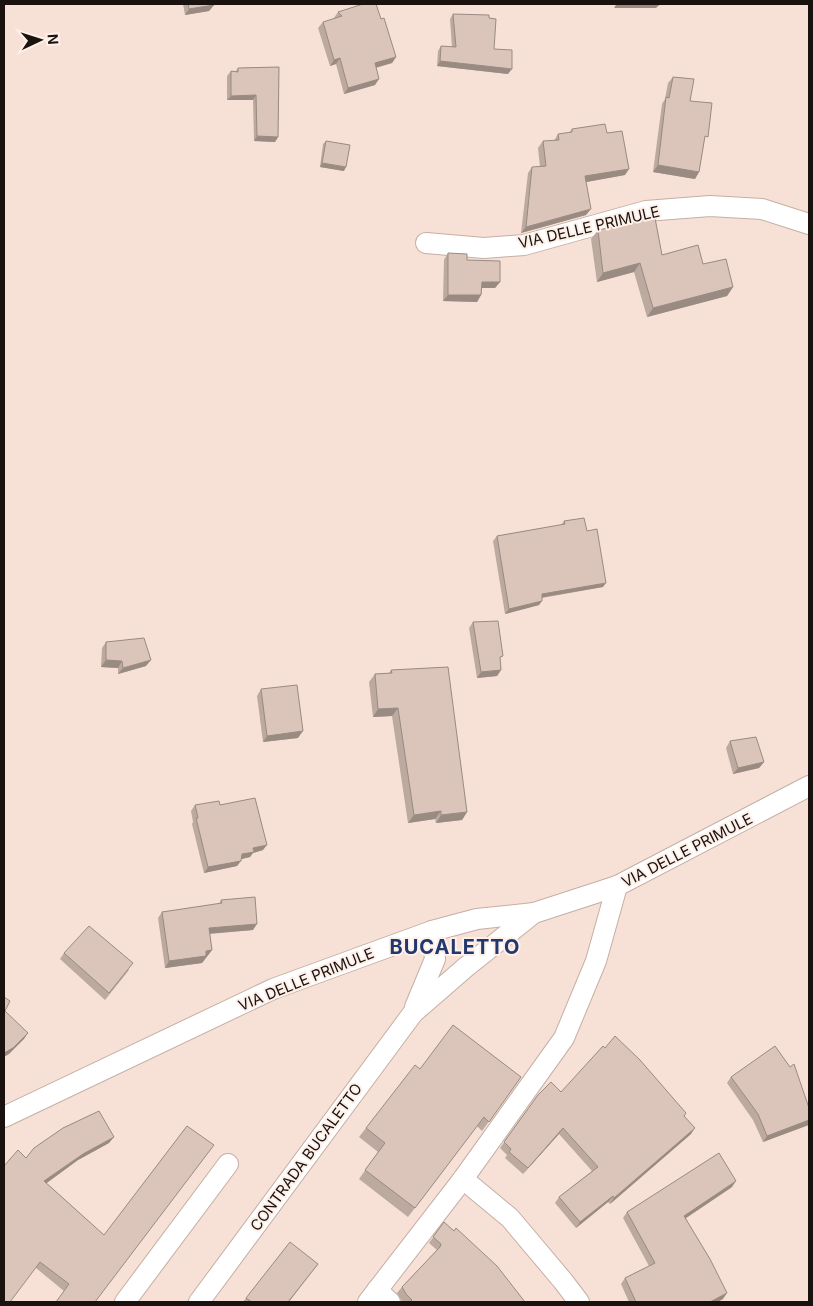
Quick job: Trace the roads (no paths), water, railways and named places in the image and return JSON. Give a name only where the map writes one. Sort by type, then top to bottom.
[{"type":"street","name":"VIA DELLE PRIMULE","points":[[426,243],[484,248],[524,245],[646,211],[710,206],[762,209],[809,224]]},
{"type":"street","name":"VIA DELLE PRIMULE","points":[[4,1117],[273,989],[432,931],[477,919],[534,913],[617,886],[809,786]]},
{"type":"street","points":[[378,1298],[564,1038],[596,961],[617,886]]},
{"type":"street","points":[[413,1013],[466,967],[534,913]]},
{"type":"street","points":[[413,1013],[436,959],[432,931]]},
{"type":"street","name":"CONTRADA BUCALETTO","points":[[199,1302],[413,1013]]},
{"type":"street","points":[[125,1302],[228,1164]]},
{"type":"street","points":[[463,1179],[510,1218],[579,1302]]},
{"type":"district","name":"BUCALETTO","points":[[455,947]]}]
